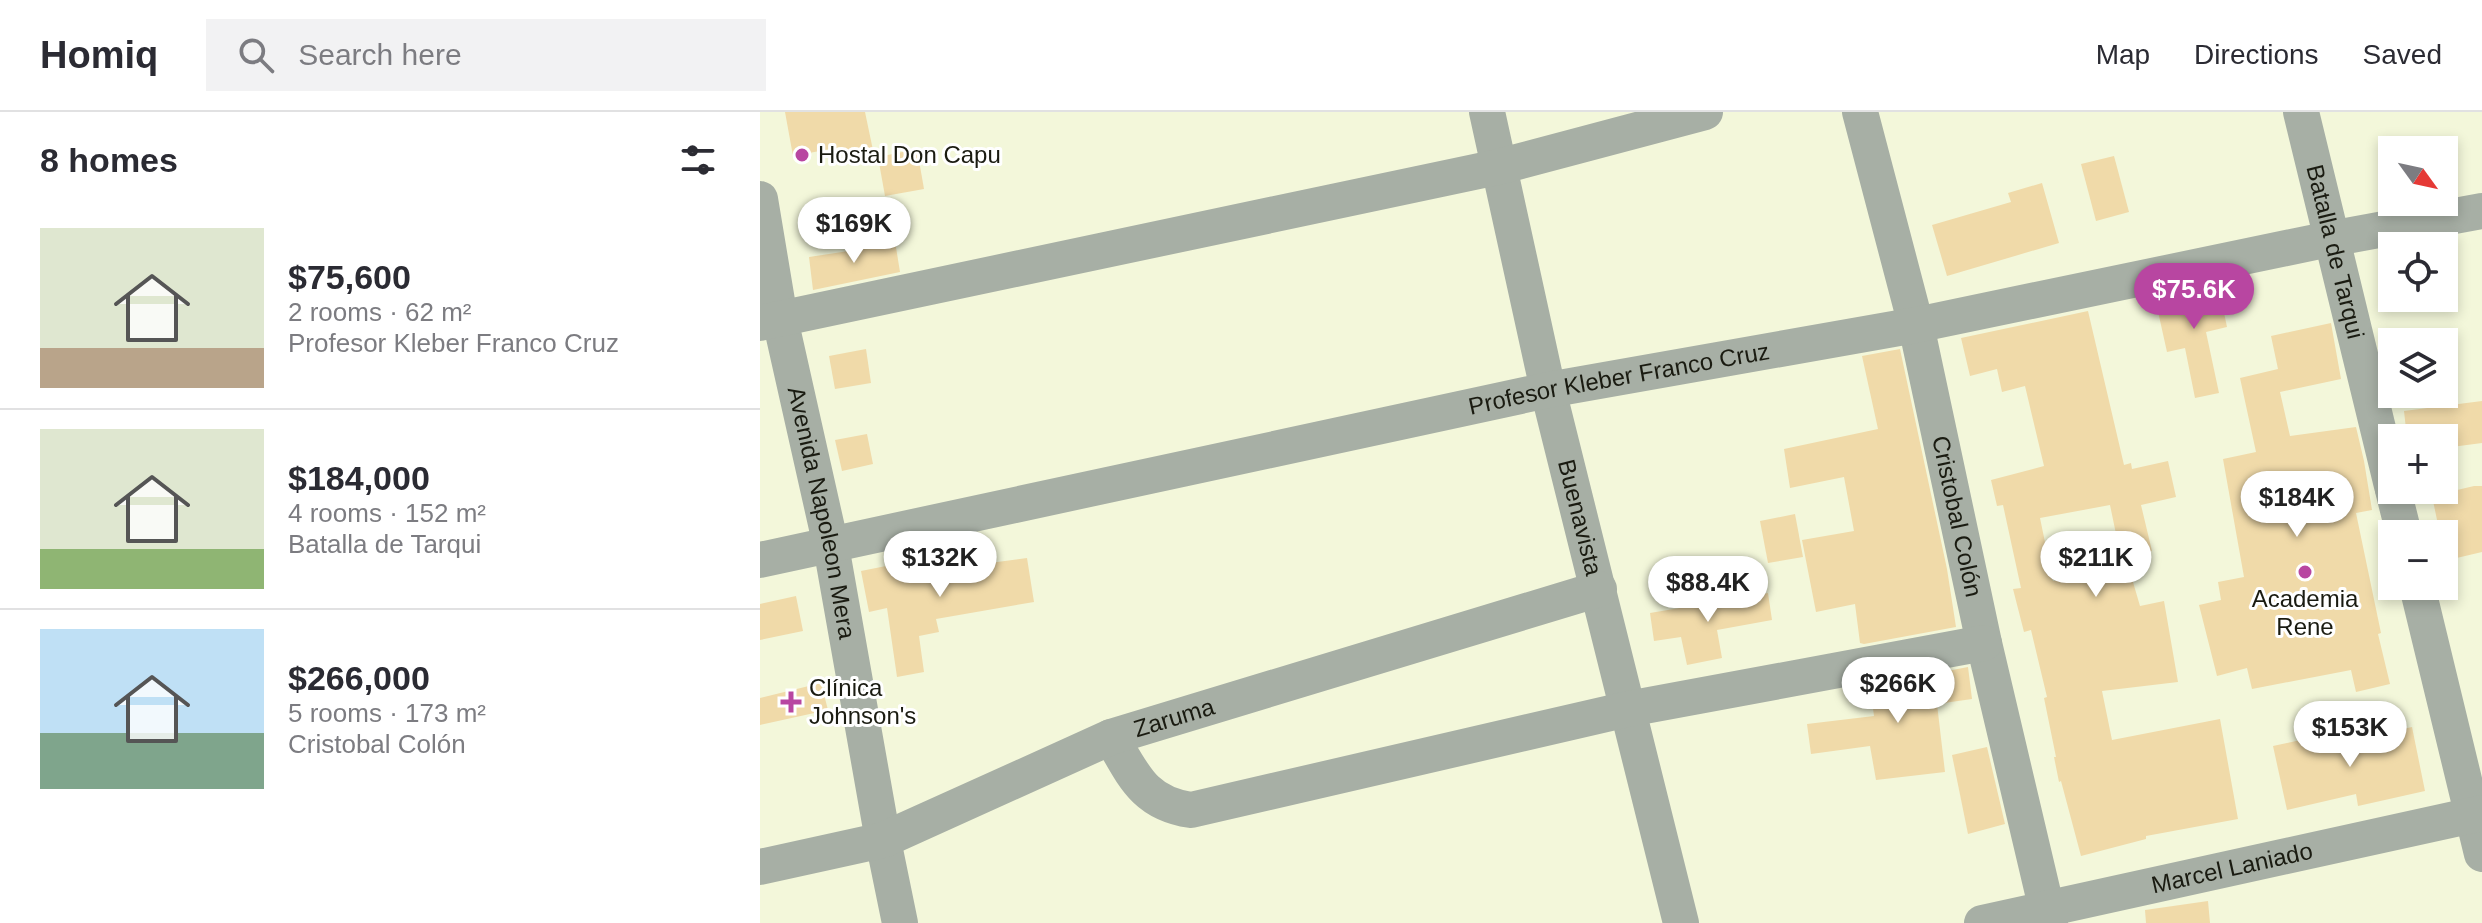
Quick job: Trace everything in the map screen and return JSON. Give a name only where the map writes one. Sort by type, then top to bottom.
[{"type":"street","name":"Buenavista","points":[[1487,112],[1548,390],[1681,923]]},
{"type":"street","points":[[770,321],[1498,167],[1705,112]]},
{"type":"street","name":"Cristobal Colón","points":[[1860,112],[1916,325],[1984,643],[2049,916]]},
{"type":"street","name":"Batalla de Tarqui","points":[[2301,112],[2378,429]]},
{"type":"street","name":"Avenida Napoleon Mera","points":[[760,199],[770,321],[831,546],[900,923]]},
{"type":"street","name":"Profesor Kleber Franco Cruz","points":[[760,560],[1548,390],[1916,325],[2330,239],[2482,211]]},
{"type":"street","name":"Zaruma","points":[[760,867],[883,840],[1111,737],[1599,589]]},
{"type":"street","points":[[2421,600],[2478,814],[2482,854]]},
{"type":"street","points":[[1111,737],[1137,781],[1151,795],[1171,807],[1191,810],[1628,709],[1984,643]]},
{"type":"street","name":"Marcel Laniado","points":[[1982,923],[2049,916],[2478,814]]},
{"type":"building","points":[[785,112],[865,112],[874,155],[844,161],[841,147],[793,156]]},
{"type":"building","points":[[917,149],[924,189],[885,196],[878,157]]},
{"type":"building","points":[[2114,156],[2129,212],[2096,221],[2081,164]]},
{"type":"building","points":[[2042,183],[2059,243],[1947,276],[1932,225],[2011,202],[2008,193]]},
{"type":"building","points":[[895,241],[900,272],[813,290],[809,257]]},
{"type":"building","points":[[2218,284],[2227,327],[2206,332],[2219,393],[2195,398],[2185,348],[2167,352],[2155,298]]},
{"type":"building","points":[[2088,311],[2124,465],[2131,463],[2132,469],[2168,461],[2176,497],[2141,505],[2152,551],[2121,558],[2110,505],[2040,518],[2053,581],[2128,565],[2140,606],[2164,601],[2178,682],[2102,691],[2112,740],[2220,719],[2238,819],[2146,836],[2146,839],[2081,856],[2059,782],[2044,698],[2047,697],[2031,630],[2024,632],[2013,589],[2021,588],[2003,505],[1997,506],[1991,480],[2044,466],[2025,386],[2002,392],[1997,369],[1970,376],[1961,338]]},
{"type":"building","points":[[2331,323],[2341,379],[2280,392],[2290,436],[2356,427],[2372,510],[2356,513],[2390,684],[2356,692],[2351,670],[2252,689],[2247,668],[2217,676],[2199,605],[2221,600],[2218,582],[2244,577],[2223,459],[2256,452],[2240,378],[2278,369],[2271,336]]},
{"type":"building","points":[[866,349],[871,383],[835,389],[829,356]]},
{"type":"building","points":[[1900,349],[1947,569],[1956,627],[1864,644],[1860,643],[1855,604],[1816,612],[1802,540],[1854,531],[1844,477],[1790,488],[1784,449],[1878,429],[1862,356]]},
{"type":"building","points":[[2482,401],[2482,443],[2458,446],[2458,424],[2405,424],[2404,411],[2458,408],[2458,404]]},
{"type":"building","points":[[867,434],[873,464],[842,471],[835,440]]},
{"type":"building","points":[[2482,486],[2482,552],[2458,558],[2458,520],[2437,520],[2434,504],[2458,504],[2458,490]]},
{"type":"building","points":[[1795,514],[1803,557],[1768,563],[1760,521]]},
{"type":"building","points":[[1027,558],[1034,602],[936,619],[939,632],[919,636],[924,672],[897,677],[887,608],[869,612],[861,571],[901,563],[902,567],[950,560],[952,568]]},
{"type":"building","points":[[1768,593],[1772,620],[1717,630],[1722,658],[1687,665],[1681,637],[1654,641],[1650,613]]},
{"type":"building","points":[[796,596],[803,631],[760,640],[760,604]]},
{"type":"building","points":[[1968,667],[1972,699],[1937,704],[1945,772],[1876,780],[1870,746],[1811,754],[1807,724],[1874,716],[1870,686]]},
{"type":"building","points":[[821,683],[828,710],[760,725],[760,698]]},
{"type":"building","points":[[2412,727],[2425,791],[2358,806],[2356,794],[2287,810],[2273,746],[2323,735],[2326,746]]},
{"type":"building","points":[[1987,747],[2005,824],[1968,834],[1952,755]]},
{"type":"building","points":[[2208,901],[2210,923],[2146,923],[2145,910]]},
{"type":"place","name":"Hostal Don Capu","points":[[802,155]]},
{"type":"place","name":"Academia Rene","points":[[2305,572]]},
{"type":"place","name":"Clínica Johnson's","points":[[791,702]]}]
